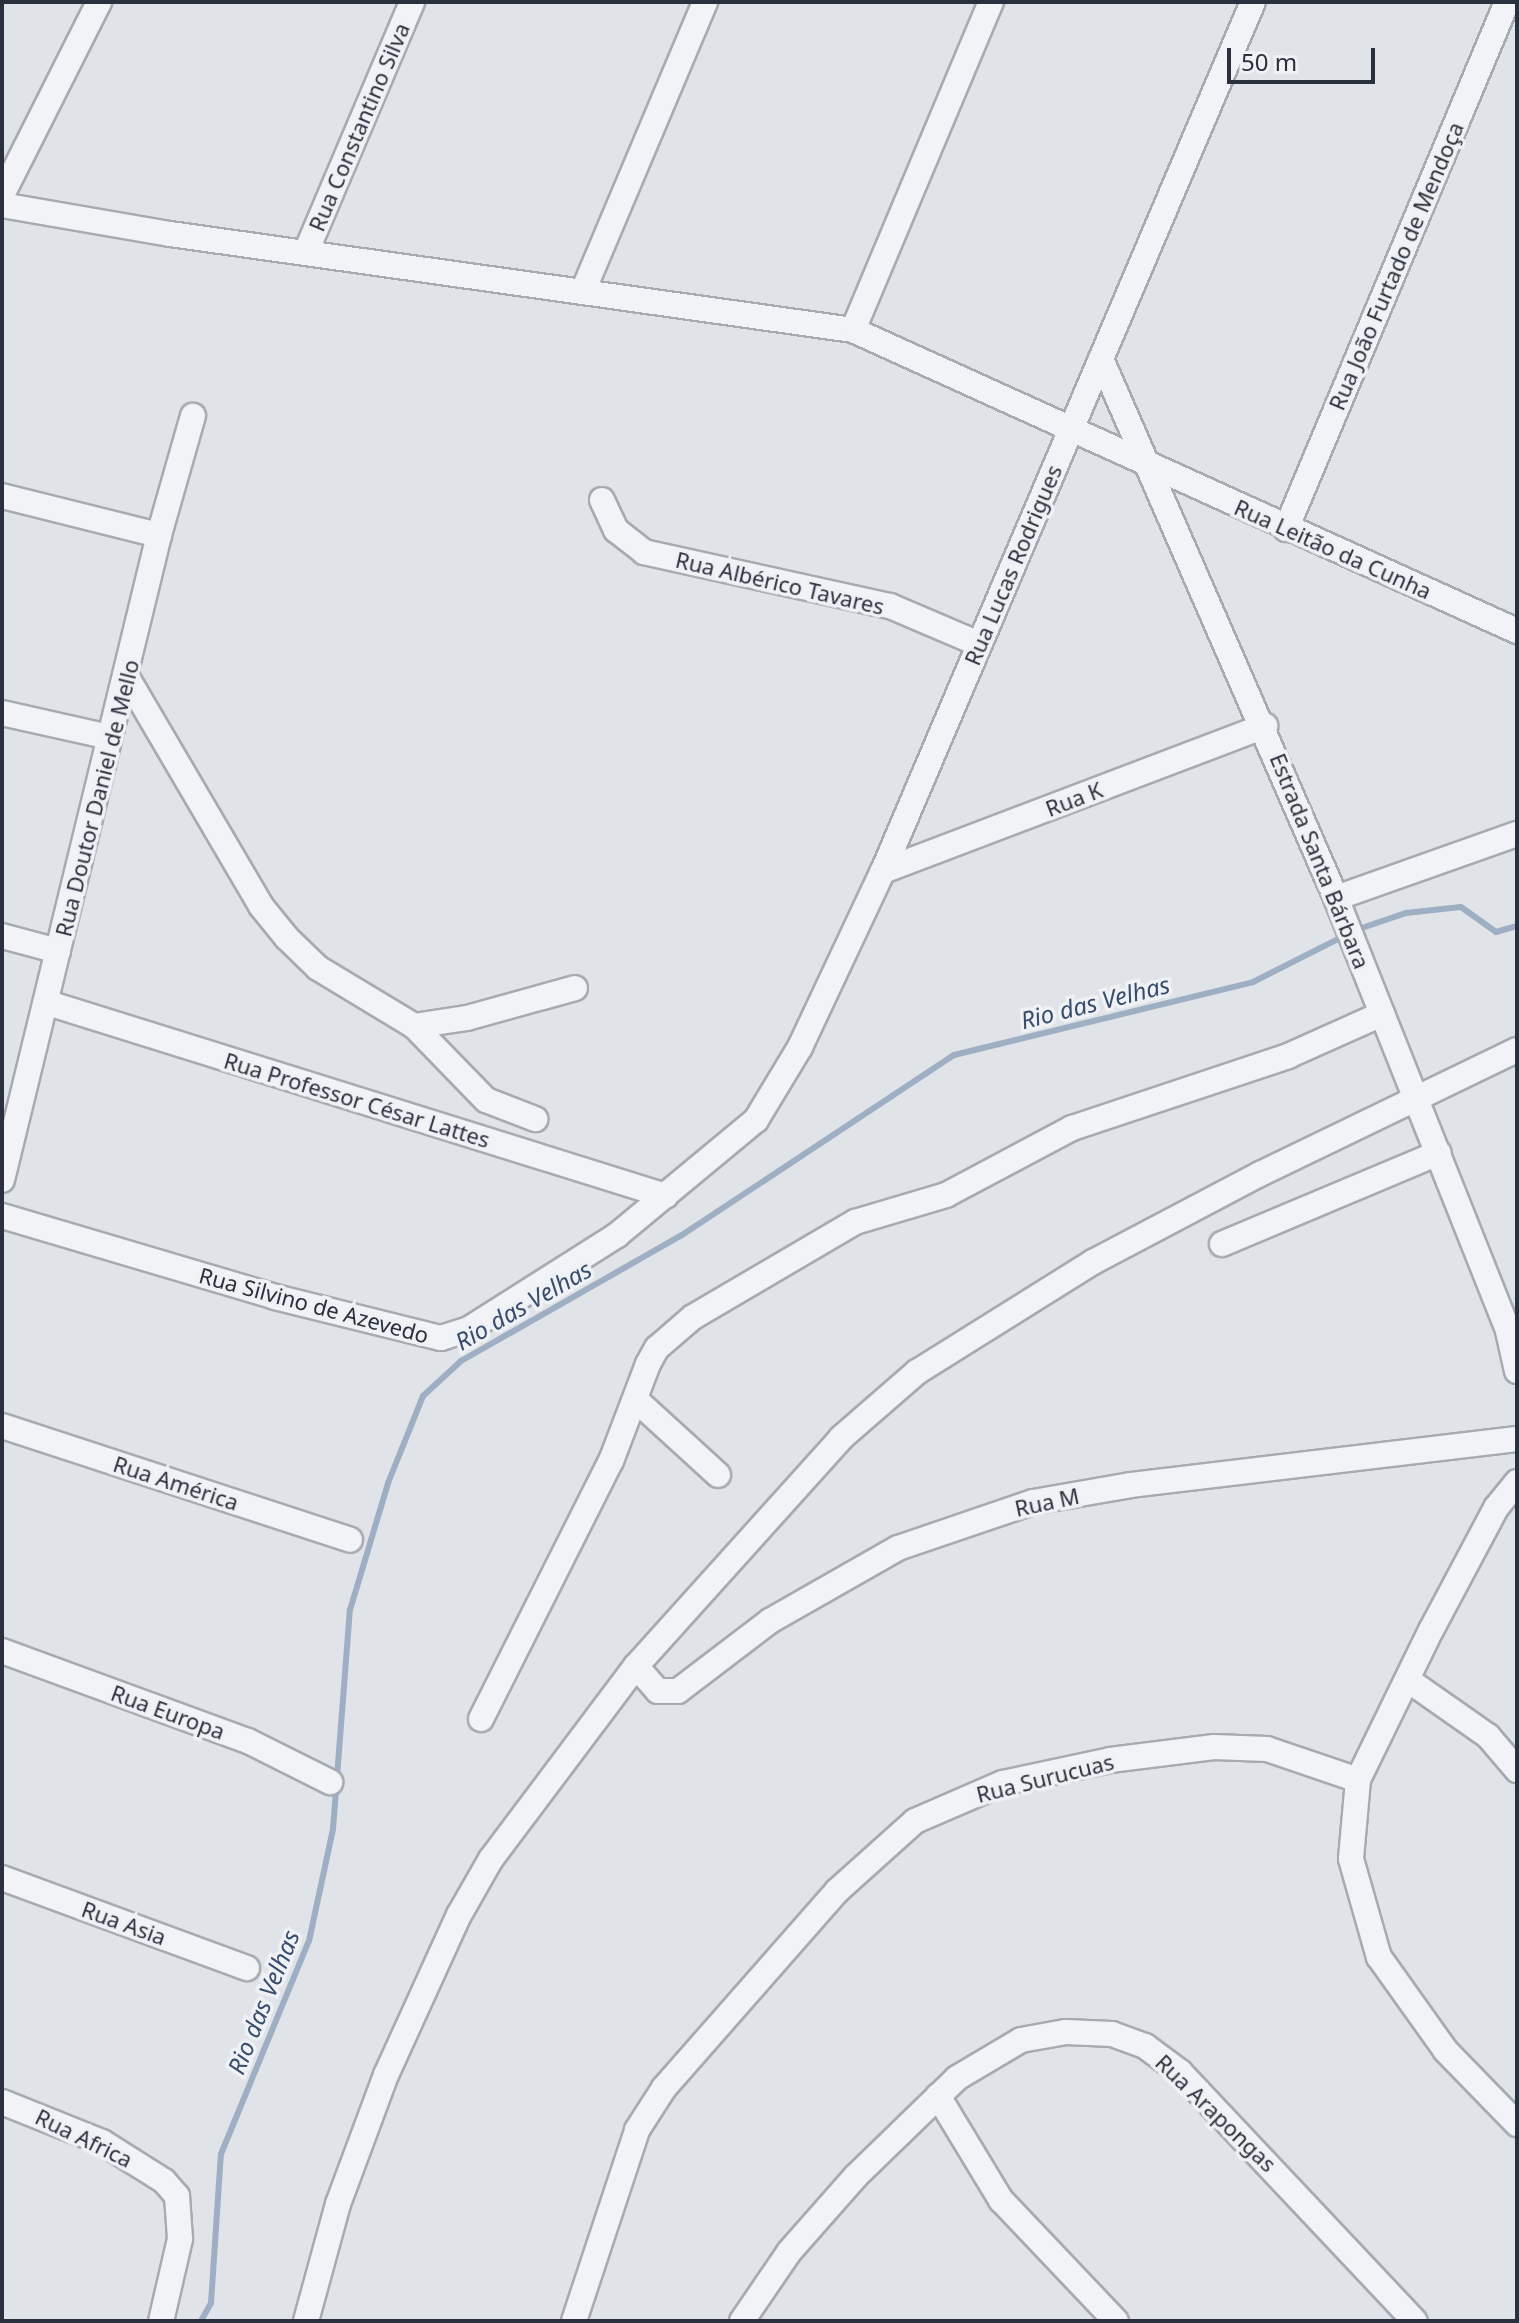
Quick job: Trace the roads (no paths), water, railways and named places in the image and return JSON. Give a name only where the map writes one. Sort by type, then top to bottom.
[{"type":"street","points":[[2,195],[99,2]]},
{"type":"street","name":"Rua Constantino Silva","points":[[306,252],[412,2]]},
{"type":"street","points":[[583,291],[705,2]]},
{"type":"street","points":[[853,330],[991,2]]},
{"type":"street","name":"Rua Lucas Rodrigues","points":[[756,1120],[800,1047],[883,871],[1253,2]]},
{"type":"street","name":"Rua João Furtado de Mendoça","points":[[1286,529],[1507,2]]},
{"type":"street","name":"Rua Leitão da Cunha","points":[[2,205],[853,330],[1073,425],[1286,529],[1517,631]]},
{"type":"street","name":"Estrada Santa Bárbara","points":[[1101,359],[1265,726],[1338,903],[1508,1331],[1517,1371]]},
{"type":"street","name":"Rua Doutor Daniel de Mello","points":[[4,1164],[48,1003],[109,737],[128,679],[159,535],[193,416]]},
{"type":"street","points":[[2,496],[159,535]]},
{"type":"street","name":"Rua Albérico Tavares","points":[[602,500],[616,530],[644,552],[890,606],[979,644]]},
{"type":"street","points":[[128,679],[261,906],[318,968],[414,1026],[486,1100],[535,1119]]},
{"type":"street","points":[[2,713],[109,737]]},
{"type":"street","name":"Rua K","points":[[883,871],[1265,726]]},
{"type":"street","points":[[1338,903],[1517,834]]},
{"type":"street","points":[[2,936],[58,951]]},
{"type":"street","points":[[414,1026],[467,1018],[575,988]]},
{"type":"street","name":"Rua Professor César Lattes","points":[[48,1003],[666,1196]]},
{"type":"street","points":[[481,1719],[580,1527],[636,1400],[648,1364],[669,1336],[831,1234],[946,1195],[1072,1128],[1288,1056],[1382,1014]]},
{"type":"street","points":[[306,2321],[338,2204],[364,2132],[459,1915],[528,1803],[636,1666],[841,1438],[917,1372],[1093,1262],[1260,1174],[1517,1050]]},
{"type":"street","name":"Rua Silvino de Azevedo","points":[[2,1216],[275,1297],[441,1338],[469,1329],[617,1235],[756,1120]]},
{"type":"street","points":[[1222,1244],[1439,1153]]},
{"type":"street","points":[[636,1400],[718,1475]]},
{"type":"street","name":"Rua América","points":[[2,1426],[350,1540]]},
{"type":"street","name":"Rua M","points":[[636,1666],[658,1691],[678,1691],[770,1621],[898,1548],[1033,1502],[1161,1481],[1517,1439]]},
{"type":"street","points":[[1517,1482],[1496,1508],[1358,1780],[1351,1859],[1379,1957],[1446,2051],[1517,2124]]},
{"type":"street","name":"Rua Europa","points":[[2,1651],[248,1741],[330,1782]]},
{"type":"street","points":[[1408,1680],[1488,1736],[1517,1770]]},
{"type":"street","name":"Rua Surucuas","points":[[574,2321],[637,2130],[664,2088],[859,1869],[915,1821],[1003,1783],[1110,1760],[1214,1747],[1267,1749],[1358,1780]]},
{"type":"street","name":"Rua Asia","points":[[2,1878],[247,1968]]},
{"type":"street","name":"Rua Arapongas","points":[[742,2321],[789,2252],[938,2096],[1021,2040],[1066,2032],[1112,2034],[1145,2046],[1180,2072],[1415,2321]]},
{"type":"street","points":[[938,2096],[1001,2200],[1116,2321]]},
{"type":"street","name":"Rua Africa","points":[[2,2102],[102,2142],[164,2181],[177,2196],[182,2218],[161,2321]]},
{"type":"waterway","name":"Rio das Velhas","points":[[1356,930],[1406,913],[1461,907],[1496,932],[1517,926]]},
{"type":"waterway","name":"Rio das Velhas","points":[[201,2321],[211,2303],[221,2154],[309,1941],[333,1829],[350,1610],[388,1483],[423,1396],[461,1361],[682,1235],[954,1055],[1253,982],[1346,935]]}]
